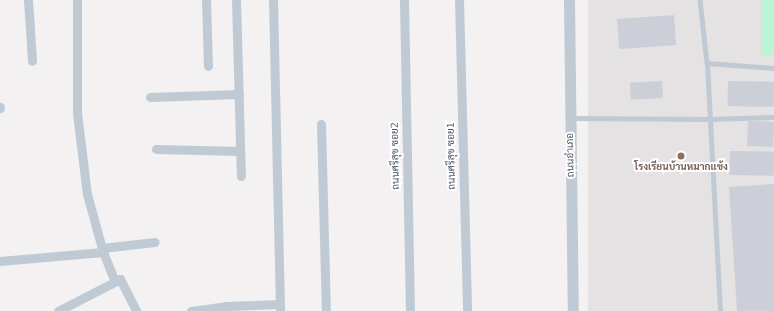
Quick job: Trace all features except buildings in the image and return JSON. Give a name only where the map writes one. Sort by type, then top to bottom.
[{"type":"street","points":[[28,0],[32,61]]},
{"type":"street","points":[[77,0],[77,113],[87,194],[103,250],[116,281]]},
{"type":"street","points":[[206,0],[208,66]]},
{"type":"street","points":[[236,0],[241,176]]},
{"type":"street","points":[[191,311],[226,306],[280,308],[273,0]]},
{"type":"street","name":"ถนนศรีสุข ซอย2","points":[[404,0],[410,311]]},
{"type":"street","name":"ถนนศรีสุข ซอย1","points":[[459,0],[467,311]]},
{"type":"street","name":"ถนนอำเภอ","points":[[569,0],[573,311]]},
{"type":"street","points":[[150,97],[239,94]]},
{"type":"street","points":[[321,124],[326,311]]},
{"type":"street","points":[[156,149],[240,151]]},
{"type":"street","points":[[0,261],[103,250],[155,242]]},
{"type":"street","points":[[58,311],[120,279],[136,311]]},
{"type":"lane","points":[[700,0],[707,63],[720,311]]},
{"type":"lane","points":[[707,63],[774,68]]},
{"type":"lane","points":[[571,118],[710,119],[774,117]]},
{"type":"shaded area","name":"โรงเรียนบ้านหมากแข้ง","points":[[588,0],[774,0],[774,311],[588,311]]},
{"type":"green space","points":[[761,0],[774,0],[774,55],[761,55]]},
{"type":"place","name":"โรงเรียนบ้านหมากแข้ง","points":[[681,156]]}]
